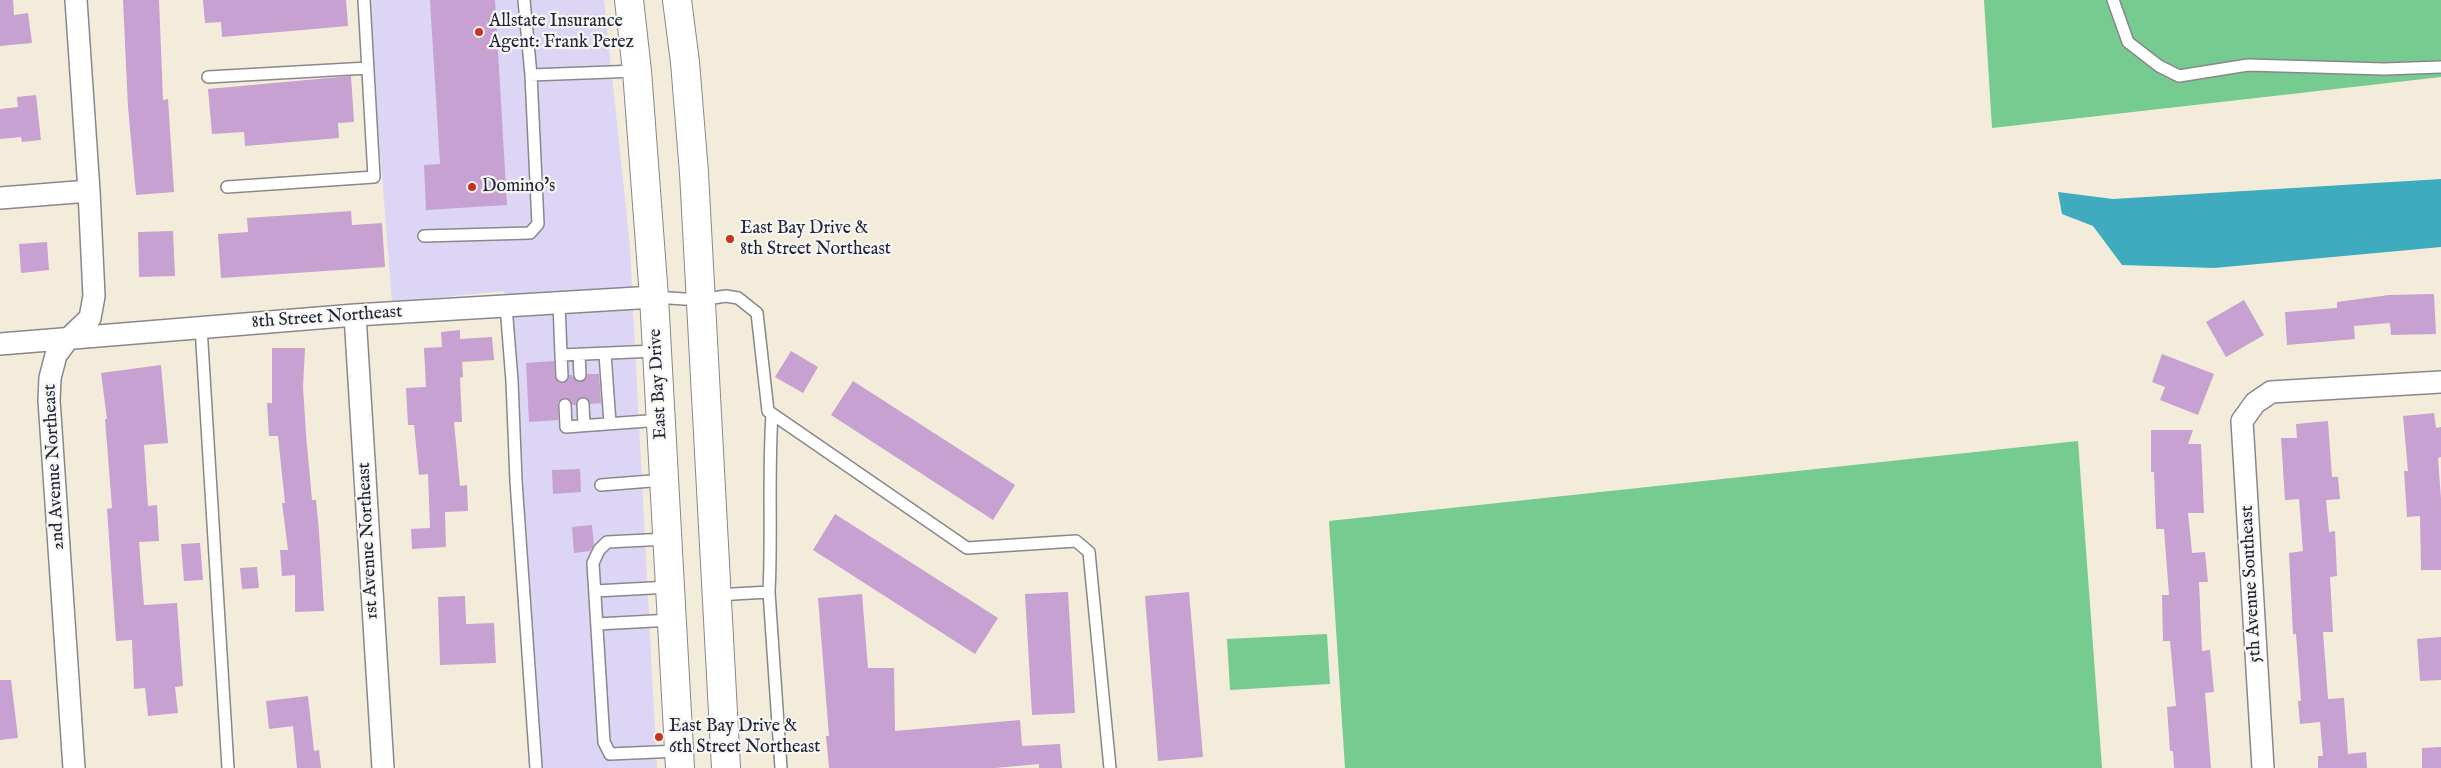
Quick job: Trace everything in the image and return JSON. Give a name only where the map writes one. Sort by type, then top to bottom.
[{"type":"main road","name":"East Bay Drive","points":[[629,0],[637,71],[654,297],[680,759]]},
{"type":"main road","points":[[677,0],[685,62],[694,173],[726,768]]},
{"type":"street","name":"2nd Avenue Northeast","points":[[74,768],[49,400],[50,378],[56,355],[68,339],[90,318],[94,296],[76,0]]},
{"type":"street","points":[[0,198],[89,190]]},
{"type":"street","name":"8th Street Northeast","points":[[0,344],[355,315],[654,297]]},
{"type":"street","name":"1st Avenue Northeast","points":[[355,315],[383,768]]},
{"type":"street","name":"5th Avenue Southeast","points":[[2264,768],[2242,421],[2255,403],[2271,392],[2441,382]]},
{"type":"lane","points":[[228,187],[374,178],[364,0]]},
{"type":"lane","points":[[424,236],[530,232],[538,224],[531,76],[524,0]]},
{"type":"lane","points":[[2113,0],[2128,42],[2159,66],[2179,76],[2248,65],[2384,69],[2441,67]]},
{"type":"lane","points":[[208,78],[368,68]]},
{"type":"lane","points":[[531,76],[637,71]]},
{"type":"lane","points":[[654,297],[700,300],[726,296],[738,298],[757,313],[768,411],[967,548],[1076,541],[1089,552],[1110,768]]},
{"type":"lane","points":[[559,303],[562,376]]},
{"type":"lane","points":[[506,306],[536,768]]},
{"type":"lane","points":[[201,328],[228,768]]},
{"type":"lane","points":[[561,355],[656,350]]},
{"type":"lane","points":[[579,354],[580,375]]},
{"type":"lane","points":[[605,354],[610,423]]},
{"type":"lane","points":[[583,404],[584,425]]},
{"type":"lane","points":[[565,405],[566,427],[661,420]]},
{"type":"lane","points":[[772,414],[769,464],[771,560],[769,592],[781,768]]},
{"type":"lane","points":[[601,485],[664,480]]},
{"type":"lane","points":[[667,539],[607,542],[599,550],[593,563],[604,742],[610,754],[680,759]]},
{"type":"lane","points":[[595,591],[670,587]]},
{"type":"lane","points":[[716,595],[769,592]]},
{"type":"lane","points":[[597,624],[672,620]]},
{"type":"shaded area","points":[[368,0],[604,0],[630,246],[632,288],[505,295],[504,291],[392,302]]},
{"type":"shaded area","points":[[633,309],[657,768],[529,768],[506,316]]},
{"type":"green space","points":[[1984,0],[2441,0],[2441,77],[1992,128]]},
{"type":"green space","points":[[2078,441],[2102,768],[1345,768],[1329,521]]},
{"type":"green space","points":[[1327,634],[1330,684],[1230,690],[1227,639]]},
{"type":"water","points":[[2441,179],[2441,247],[2214,268],[2122,265],[2093,226],[2062,214],[2058,192],[2113,199]]},
{"type":"building","points":[[0,0],[13,0],[14,15],[28,13],[32,43],[0,46]]},
{"type":"building","points":[[123,0],[159,0],[163,100],[168,99],[174,192],[136,195],[128,107]]},
{"type":"building","points":[[203,0],[346,0],[348,26],[222,37],[221,22],[205,23]]},
{"type":"building","points":[[430,0],[495,0],[507,205],[426,210],[424,165],[440,164]]},
{"type":"building","points":[[351,76],[354,122],[338,123],[339,138],[245,146],[244,132],[212,134],[208,89]]},
{"type":"building","points":[[36,95],[41,140],[22,142],[21,137],[0,139],[0,109],[18,107],[17,97]]},
{"type":"building","points":[[351,211],[352,225],[382,223],[385,267],[221,278],[218,234],[248,232],[247,218]]},
{"type":"building","points":[[173,231],[175,276],[139,277],[138,232]]},
{"type":"building","points":[[47,242],[49,270],[21,273],[19,244]]},
{"type":"building","points":[[2434,294],[2436,334],[2391,335],[2390,323],[2354,326],[2355,339],[2287,345],[2285,312],[2337,308],[2337,302],[2389,295]]},
{"type":"building","points":[[2244,300],[2264,335],[2226,357],[2206,322]]},
{"type":"building","points":[[460,330],[460,339],[492,337],[494,360],[462,362],[463,377],[460,378],[462,422],[454,422],[460,486],[467,485],[468,511],[445,512],[446,547],[412,549],[411,529],[430,528],[428,474],[419,475],[414,425],[408,425],[406,388],[426,387],[424,348],[442,347],[441,332]]},
{"type":"building","points":[[272,348],[305,348],[303,387],[306,434],[312,500],[316,500],[324,611],[295,612],[295,575],[282,576],[280,550],[288,550],[282,503],[285,503],[278,436],[269,436],[267,403],[272,403]]},
{"type":"building","points":[[791,351],[818,367],[803,393],[775,377]]},
{"type":"building","points":[[2162,354],[2214,374],[2198,415],[2160,400],[2165,387],[2152,382]]},
{"type":"building","points":[[554,361],[555,377],[559,383],[566,382],[569,375],[572,375],[576,381],[581,382],[586,379],[587,374],[599,374],[601,403],[590,404],[587,398],[582,397],[577,400],[576,405],[572,405],[569,399],[564,398],[558,402],[558,420],[529,422],[526,363]]},
{"type":"building","points":[[161,365],[168,443],[144,445],[148,506],[157,505],[159,541],[139,542],[144,605],[177,603],[183,686],[175,687],[178,713],[148,716],[145,688],[134,689],[132,640],[116,641],[107,509],[112,508],[105,419],[107,419],[101,373]]},
{"type":"building","points":[[853,381],[1015,485],[993,520],[831,415]]},
{"type":"building","points":[[2434,413],[2436,428],[2441,427],[2441,457],[2438,458],[2441,499],[2441,570],[2421,570],[2420,516],[2407,517],[2404,471],[2408,471],[2403,416]]},
{"type":"building","points":[[2328,421],[2332,477],[2338,477],[2340,499],[2326,500],[2329,532],[2335,531],[2337,576],[2330,577],[2333,632],[2323,632],[2328,699],[2344,698],[2348,754],[2366,752],[2367,768],[2318,768],[2318,756],[2323,756],[2320,722],[2300,724],[2298,701],[2301,701],[2296,634],[2293,634],[2289,553],[2303,551],[2299,499],[2285,500],[2281,438],[2297,438],[2296,424]]},
{"type":"building","points":[[2151,430],[2193,430],[2188,444],[2201,444],[2204,513],[2188,513],[2192,553],[2205,552],[2208,582],[2199,582],[2202,651],[2210,650],[2214,692],[2205,693],[2211,768],[2174,768],[2173,751],[2170,751],[2167,707],[2176,706],[2170,641],[2163,641],[2162,595],[2169,595],[2164,529],[2156,529],[2154,472],[2151,472]]},
{"type":"building","points":[[580,469],[581,492],[553,494],[552,470]]},
{"type":"building","points":[[835,514],[998,618],[975,654],[813,550]]},
{"type":"building","points":[[592,525],[594,545],[590,551],[574,553],[572,527]]},
{"type":"building","points":[[200,543],[203,580],[184,581],[181,544]]},
{"type":"building","points":[[257,567],[259,588],[242,589],[240,568]]},
{"type":"building","points":[[1068,592],[1075,713],[1032,715],[1025,594]]},
{"type":"building","points":[[1189,592],[1203,757],[1158,761],[1145,596]]},
{"type":"building","points":[[862,594],[868,668],[894,668],[895,731],[1020,720],[1022,746],[1060,744],[1062,768],[1039,768],[1039,764],[995,768],[829,768],[826,736],[829,736],[818,598]]},
{"type":"building","points":[[465,596],[466,624],[494,623],[496,663],[440,665],[438,597]]},
{"type":"building","points":[[2441,637],[2441,680],[2420,681],[2417,639]]},
{"type":"building","points":[[0,680],[11,680],[18,738],[0,740]]},
{"type":"building","points":[[308,696],[314,751],[319,750],[321,768],[297,768],[293,726],[269,729],[266,701]]},
{"type":"building","points":[[2441,747],[2441,768],[2422,768],[2422,748]]},
{"type":"place","name":"Allstate Insurance Agent: Frank Perez","points":[[479,32]]},
{"type":"place","name":"Domino's","points":[[472,187]]},
{"type":"place","name":"East Bay Drive & 8th Street Northeast","points":[[730,239]]},
{"type":"place","name":"East Bay Drive & 6th Street Northeast","points":[[659,737]]}]
